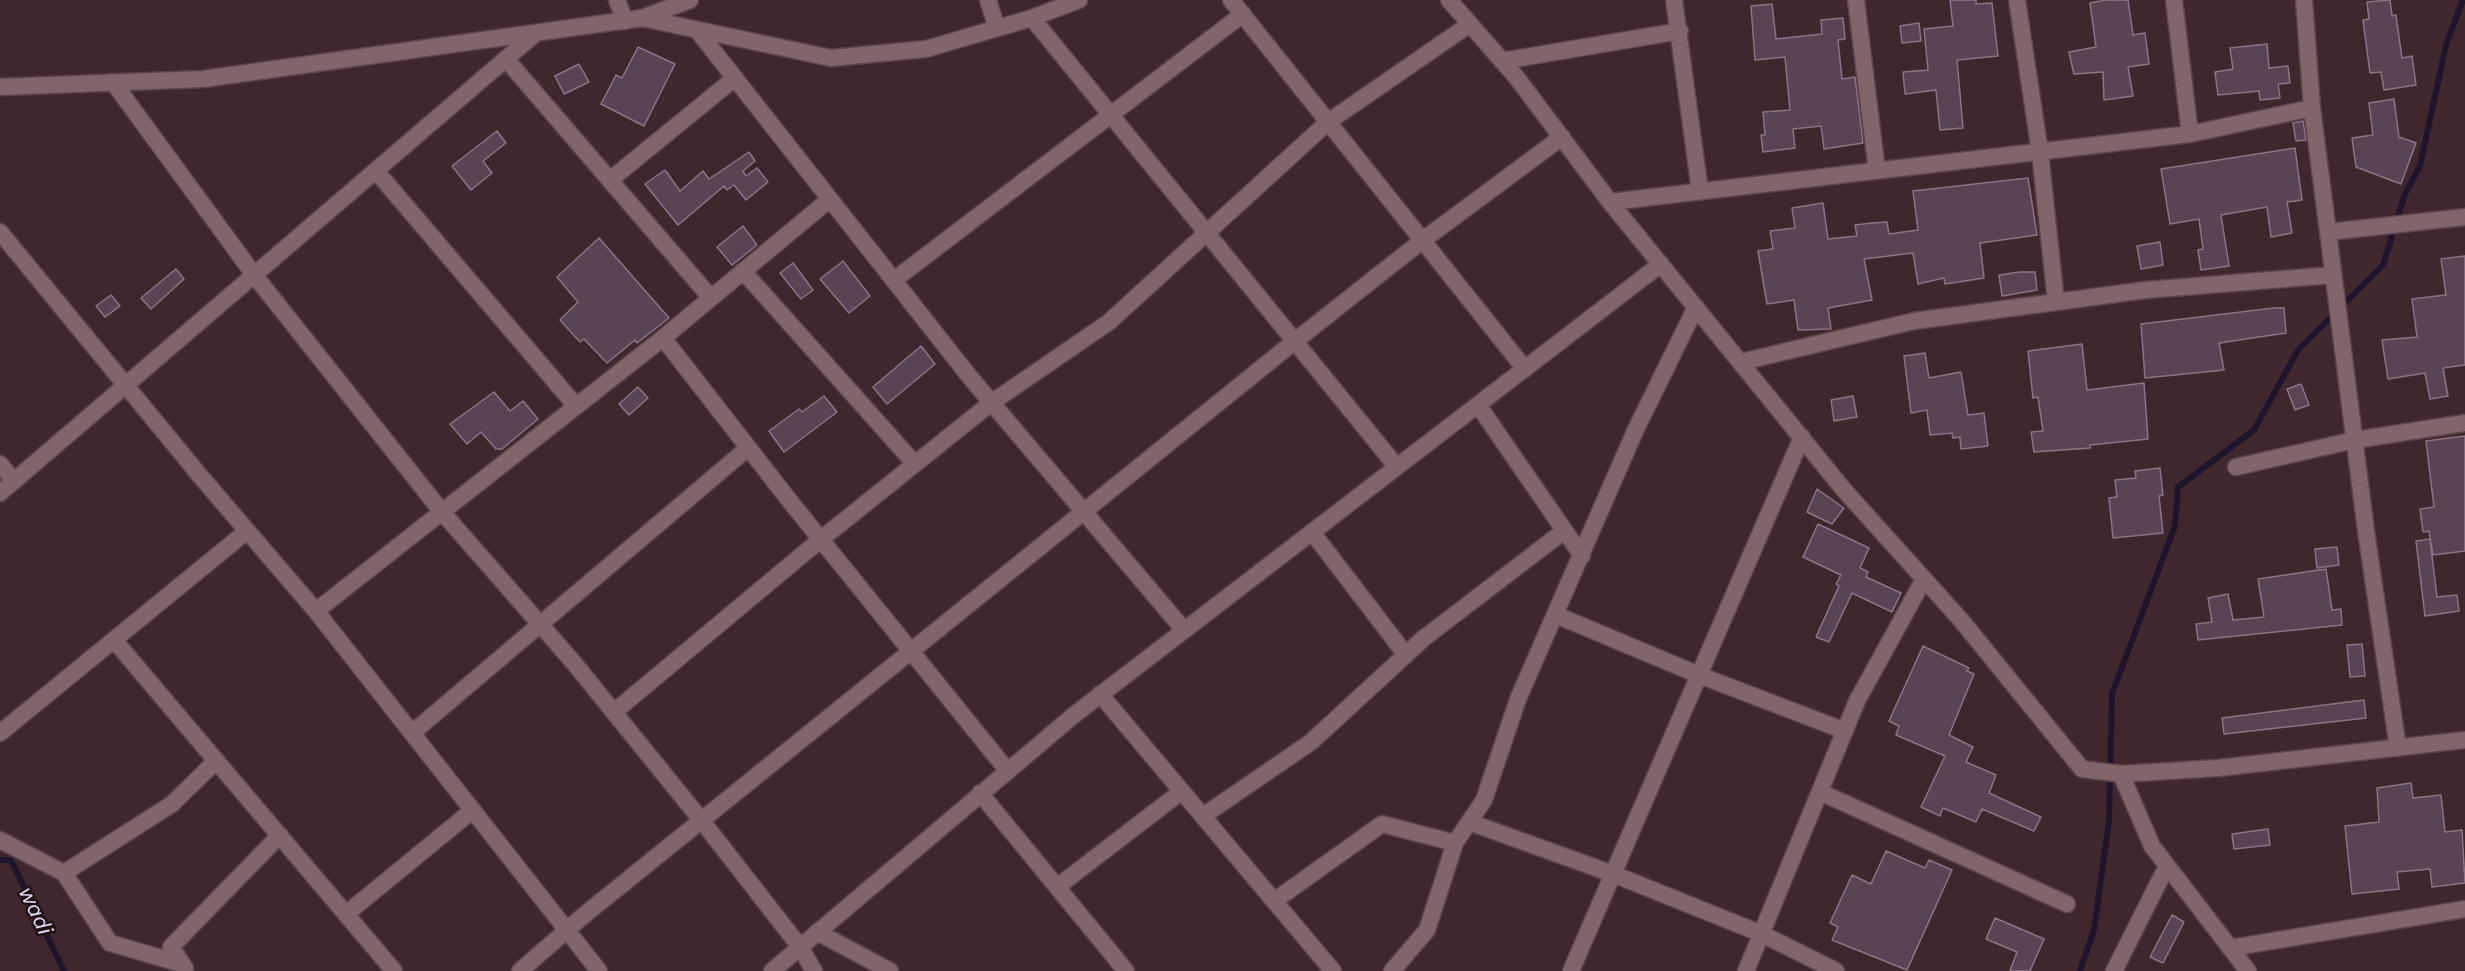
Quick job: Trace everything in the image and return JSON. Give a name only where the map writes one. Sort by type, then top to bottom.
[{"type":"street","points":[[617,0],[625,21]]},
{"type":"street","points":[[0,87],[203,79],[625,21],[642,18],[690,0]]},
{"type":"street","points":[[988,0],[997,28]]},
{"type":"street","points":[[642,18],[831,58],[926,48],[1032,18],[1079,0]]},
{"type":"street","points":[[1231,0],[1525,369]]},
{"type":"street","points":[[1449,0],[1502,61],[1610,202],[1844,490],[1924,579],[2082,768],[2121,774],[2218,768],[2465,740]]},
{"type":"street","points":[[1674,0],[1700,191]]},
{"type":"street","points":[[1856,0],[1877,171]]},
{"type":"street","points":[[2017,0],[2040,152],[2056,302]]},
{"type":"street","points":[[2174,0],[2190,134]]},
{"type":"street","points":[[2304,0],[2313,108],[2333,274],[2398,748]]},
{"type":"street","points":[[894,280],[1243,14]]},
{"type":"street","points":[[1032,18],[1397,466]]},
{"type":"street","points":[[614,712],[820,540],[992,403],[1109,322],[1328,122],[1470,24]]},
{"type":"street","points":[[697,30],[992,403],[1184,630]]},
{"type":"street","points":[[1502,61],[1680,32]]},
{"type":"street","points":[[0,493],[536,33]]},
{"type":"street","points":[[506,59],[711,298]]},
{"type":"street","points":[[610,180],[735,78]]},
{"type":"street","points":[[113,82],[255,276],[442,512],[614,712],[702,821],[800,947],[814,971]]},
{"type":"street","points":[[1610,202],[2190,134],[2313,108]]},
{"type":"street","points":[[520,971],[568,929],[1295,341],[1423,240],[1562,137]]},
{"type":"street","points":[[376,171],[576,406]]},
{"type":"street","points":[[316,612],[663,338],[830,199]]},
{"type":"street","points":[[2328,232],[2465,217]]},
{"type":"street","points":[[0,232],[316,612],[599,971]]},
{"type":"street","points":[[772,971],[1007,770],[1100,694],[1661,264]]},
{"type":"street","points":[[743,271],[915,464]]},
{"type":"street","points":[[1742,362],[1914,321],[2146,290],[2333,274]]},
{"type":"street","points":[[1392,971],[1427,930],[1455,843],[1484,800],[1518,699],[1636,429],[1696,307]]},
{"type":"street","points":[[663,338],[820,540],[1007,770]]},
{"type":"street","points":[[1478,405],[1582,556]]},
{"type":"street","points":[[2236,466],[2355,441],[2465,423]]},
{"type":"street","points":[[1571,971],[1802,437]]},
{"type":"street","points":[[412,733],[748,448]]},
{"type":"street","points":[[0,464],[14,481]]},
{"type":"street","points":[[1,730],[247,531]]},
{"type":"street","points":[[1203,816],[1311,742],[1406,655],[1564,531]]},
{"type":"street","points":[[1312,532],[1406,655]]},
{"type":"street","points":[[1746,971],[1857,701],[1924,579]]},
{"type":"street","points":[[1556,615],[1699,675],[1845,731]]},
{"type":"street","points":[[114,640],[394,971]]},
{"type":"street","points":[[1100,694],[1333,971]]},
{"type":"street","points":[[64,873],[172,804],[216,761]]},
{"type":"street","points":[[2121,774],[2152,846],[2248,971]]},
{"type":"street","points":[[1057,887],[1182,791]]},
{"type":"street","points":[[1820,792],[2067,904]]},
{"type":"street","points":[[980,793],[1126,971]]},
{"type":"street","points":[[346,914],[473,810]]},
{"type":"street","points":[[1469,822],[1613,874],[1762,934],[1836,971]]},
{"type":"street","points":[[1274,901],[1382,824],[1455,843]]},
{"type":"street","points":[[185,967],[171,947],[279,835]]},
{"type":"street","points":[[0,840],[64,873],[110,943],[185,967]]},
{"type":"street","points":[[2114,971],[2167,866]]},
{"type":"street","points":[[2230,948],[2465,909]]},
{"type":"street","points":[[818,932],[890,971]]},
{"type":"building","points":[[1950,0],[1976,0],[1976,4],[1992,3],[1998,56],[1957,60],[1963,128],[1940,130],[1936,90],[1905,94],[1903,72],[1928,70],[1924,29],[1953,26]]},
{"type":"building","points":[[2128,0],[2133,35],[2145,33],[2149,64],[2128,67],[2133,96],[2104,100],[2103,72],[2074,74],[2069,52],[2096,47],[2090,3]]},
{"type":"building","points":[[2390,0],[2392,16],[2396,15],[2402,58],[2412,56],[2416,85],[2384,90],[2381,72],[2370,73],[2363,20],[2369,19],[2367,2]]},
{"type":"building","points":[[1772,4],[1776,39],[1822,34],[1821,20],[1843,18],[1845,39],[1838,40],[1842,79],[1855,77],[1863,143],[1824,149],[1821,126],[1793,129],[1795,148],[1763,152],[1761,135],[1765,135],[1763,112],[1790,110],[1785,57],[1755,60],[1751,6]]},
{"type":"building","points":[[1919,23],[1921,41],[1902,43],[1900,26]]},
{"type":"building","points":[[2267,44],[2269,68],[2288,66],[2290,83],[2278,84],[2280,98],[2260,100],[2259,91],[2218,95],[2215,72],[2233,69],[2230,48]]},
{"type":"building","points":[[638,47],[675,64],[644,126],[601,104],[616,75],[622,78]]},
{"type":"building","points":[[579,64],[589,82],[564,94],[555,76]]},
{"type":"building","points":[[2394,99],[2399,137],[2416,143],[2401,184],[2356,167],[2352,138],[2373,135],[2369,103]]},
{"type":"building","points":[[2303,121],[2306,140],[2296,141],[2293,123]]},
{"type":"building","points":[[497,131],[506,143],[483,161],[492,173],[471,190],[452,166]]},
{"type":"building","points":[[2295,148],[2302,200],[2287,202],[2292,233],[2271,237],[2267,207],[2221,215],[2229,266],[2201,270],[2198,250],[2203,249],[2199,219],[2170,224],[2161,169]]},
{"type":"building","points":[[749,152],[755,161],[743,171],[746,176],[757,168],[768,182],[746,200],[734,185],[727,190],[724,186],[678,225],[645,184],[665,170],[680,191],[703,171],[709,179]]},
{"type":"building","points":[[2028,178],[2037,235],[1980,243],[1984,278],[1945,284],[1944,278],[1918,284],[1913,253],[1864,259],[1872,300],[1828,308],[1831,329],[1798,330],[1794,300],[1767,304],[1758,251],[1773,249],[1770,231],[1795,228],[1792,208],[1823,203],[1828,239],[1857,236],[1855,225],[1872,223],[1887,222],[1889,234],[1918,230],[1913,191]]},
{"type":"building","points":[[743,226],[757,245],[732,265],[717,247]]},
{"type":"building","points":[[599,238],[669,318],[637,343],[635,340],[607,363],[584,339],[580,342],[560,320],[578,302],[557,277]]},
{"type":"building","points":[[2160,242],[2163,265],[2141,269],[2137,246]]},
{"type":"building","points":[[2465,256],[2465,365],[2443,368],[2448,396],[2430,399],[2425,373],[2388,379],[2382,340],[2417,337],[2412,299],[2446,295],[2441,259]]},
{"type":"building","points":[[843,261],[870,296],[849,313],[820,279]]},
{"type":"building","points":[[793,263],[813,290],[801,299],[780,273]]},
{"type":"building","points":[[176,269],[184,279],[151,309],[141,298]]},
{"type":"building","points":[[2035,272],[2037,290],[2002,296],[1999,275]]},
{"type":"building","points":[[111,295],[120,306],[105,317],[96,306]]},
{"type":"building","points":[[2284,308],[2286,333],[2219,343],[2224,370],[2145,378],[2141,324]]},
{"type":"building","points":[[2082,344],[2087,390],[2144,383],[2148,439],[2090,445],[2090,448],[2034,452],[2031,432],[2043,431],[2038,397],[2033,398],[2028,351]]},
{"type":"building","points":[[921,346],[935,364],[887,404],[873,387]]},
{"type":"building","points":[[1925,353],[1929,378],[1961,372],[1968,415],[1984,413],[1988,446],[1961,449],[1960,437],[1953,438],[1952,433],[1930,435],[1927,410],[1911,413],[1904,356]]},
{"type":"building","points":[[2301,384],[2309,405],[2295,410],[2287,389]]},
{"type":"building","points":[[638,387],[648,398],[629,415],[619,404]]},
{"type":"building","points":[[494,392],[510,411],[523,401],[538,419],[502,449],[496,449],[481,432],[467,444],[450,424]]},
{"type":"building","points":[[824,396],[837,412],[784,452],[769,431],[799,409],[802,412]]},
{"type":"building","points":[[1853,396],[1857,417],[1834,421],[1831,400]]},
{"type":"building","points":[[2465,436],[2465,551],[2433,555],[2429,531],[2423,532],[2420,509],[2434,507],[2426,441]]},
{"type":"building","points":[[2160,468],[2163,495],[2159,496],[2163,533],[2113,538],[2109,498],[2117,497],[2115,480],[2136,478],[2135,471]]},
{"type":"building","points":[[1817,489],[1844,508],[1832,524],[1807,512]]},
{"type":"building","points":[[1818,524],[1869,548],[1860,568],[1868,572],[1866,577],[1901,593],[1892,612],[1852,593],[1829,642],[1816,637],[1839,586],[1836,584],[1841,575],[1803,557]]},
{"type":"building","points":[[2430,539],[2437,597],[2457,595],[2459,611],[2425,616],[2416,541]]},
{"type":"building","points":[[2337,547],[2339,565],[2317,568],[2315,549]]},
{"type":"building","points":[[2326,569],[2332,610],[2341,609],[2342,625],[2198,640],[2196,624],[2212,622],[2208,598],[2228,594],[2233,620],[2264,617],[2258,579]]},
{"type":"building","points":[[2362,644],[2365,676],[2350,677],[2347,645]]},
{"type":"building","points":[[1923,646],[1969,668],[1967,671],[1974,674],[1949,735],[1973,747],[1966,762],[1996,775],[1989,793],[2041,817],[2034,831],[1982,809],[1976,822],[1943,808],[1940,816],[1921,807],[1945,756],[1896,735],[1899,726],[1889,721]]},
{"type":"building","points":[[2364,700],[2366,718],[2224,734],[2222,718]]},
{"type":"building","points":[[2411,783],[2413,798],[2441,795],[2445,832],[2462,830],[2465,883],[2432,887],[2430,869],[2397,872],[2399,889],[2352,894],[2345,826],[2379,822],[2377,788]]},
{"type":"building","points":[[2268,829],[2270,845],[2234,849],[2232,834]]},
{"type":"building","points":[[1886,851],[1925,868],[1929,860],[1952,870],[1907,970],[1832,940],[1838,927],[1830,923],[1852,875],[1871,884]]},
{"type":"building","points":[[2172,915],[2184,922],[2163,963],[2150,957]]},
{"type":"building","points":[[1995,918],[2044,939],[2030,971],[2010,971],[2017,952],[1986,939]]},
{"type":"waterway","points":[[2080,971],[2094,930],[2109,821],[2112,694],[2175,526],[2178,487],[2254,430],[2298,350],[2383,265],[2405,194],[2420,166],[2446,45],[2463,0]]},
{"type":"waterway","name":"wadi","points":[[0,860],[11,860],[64,971]]}]
